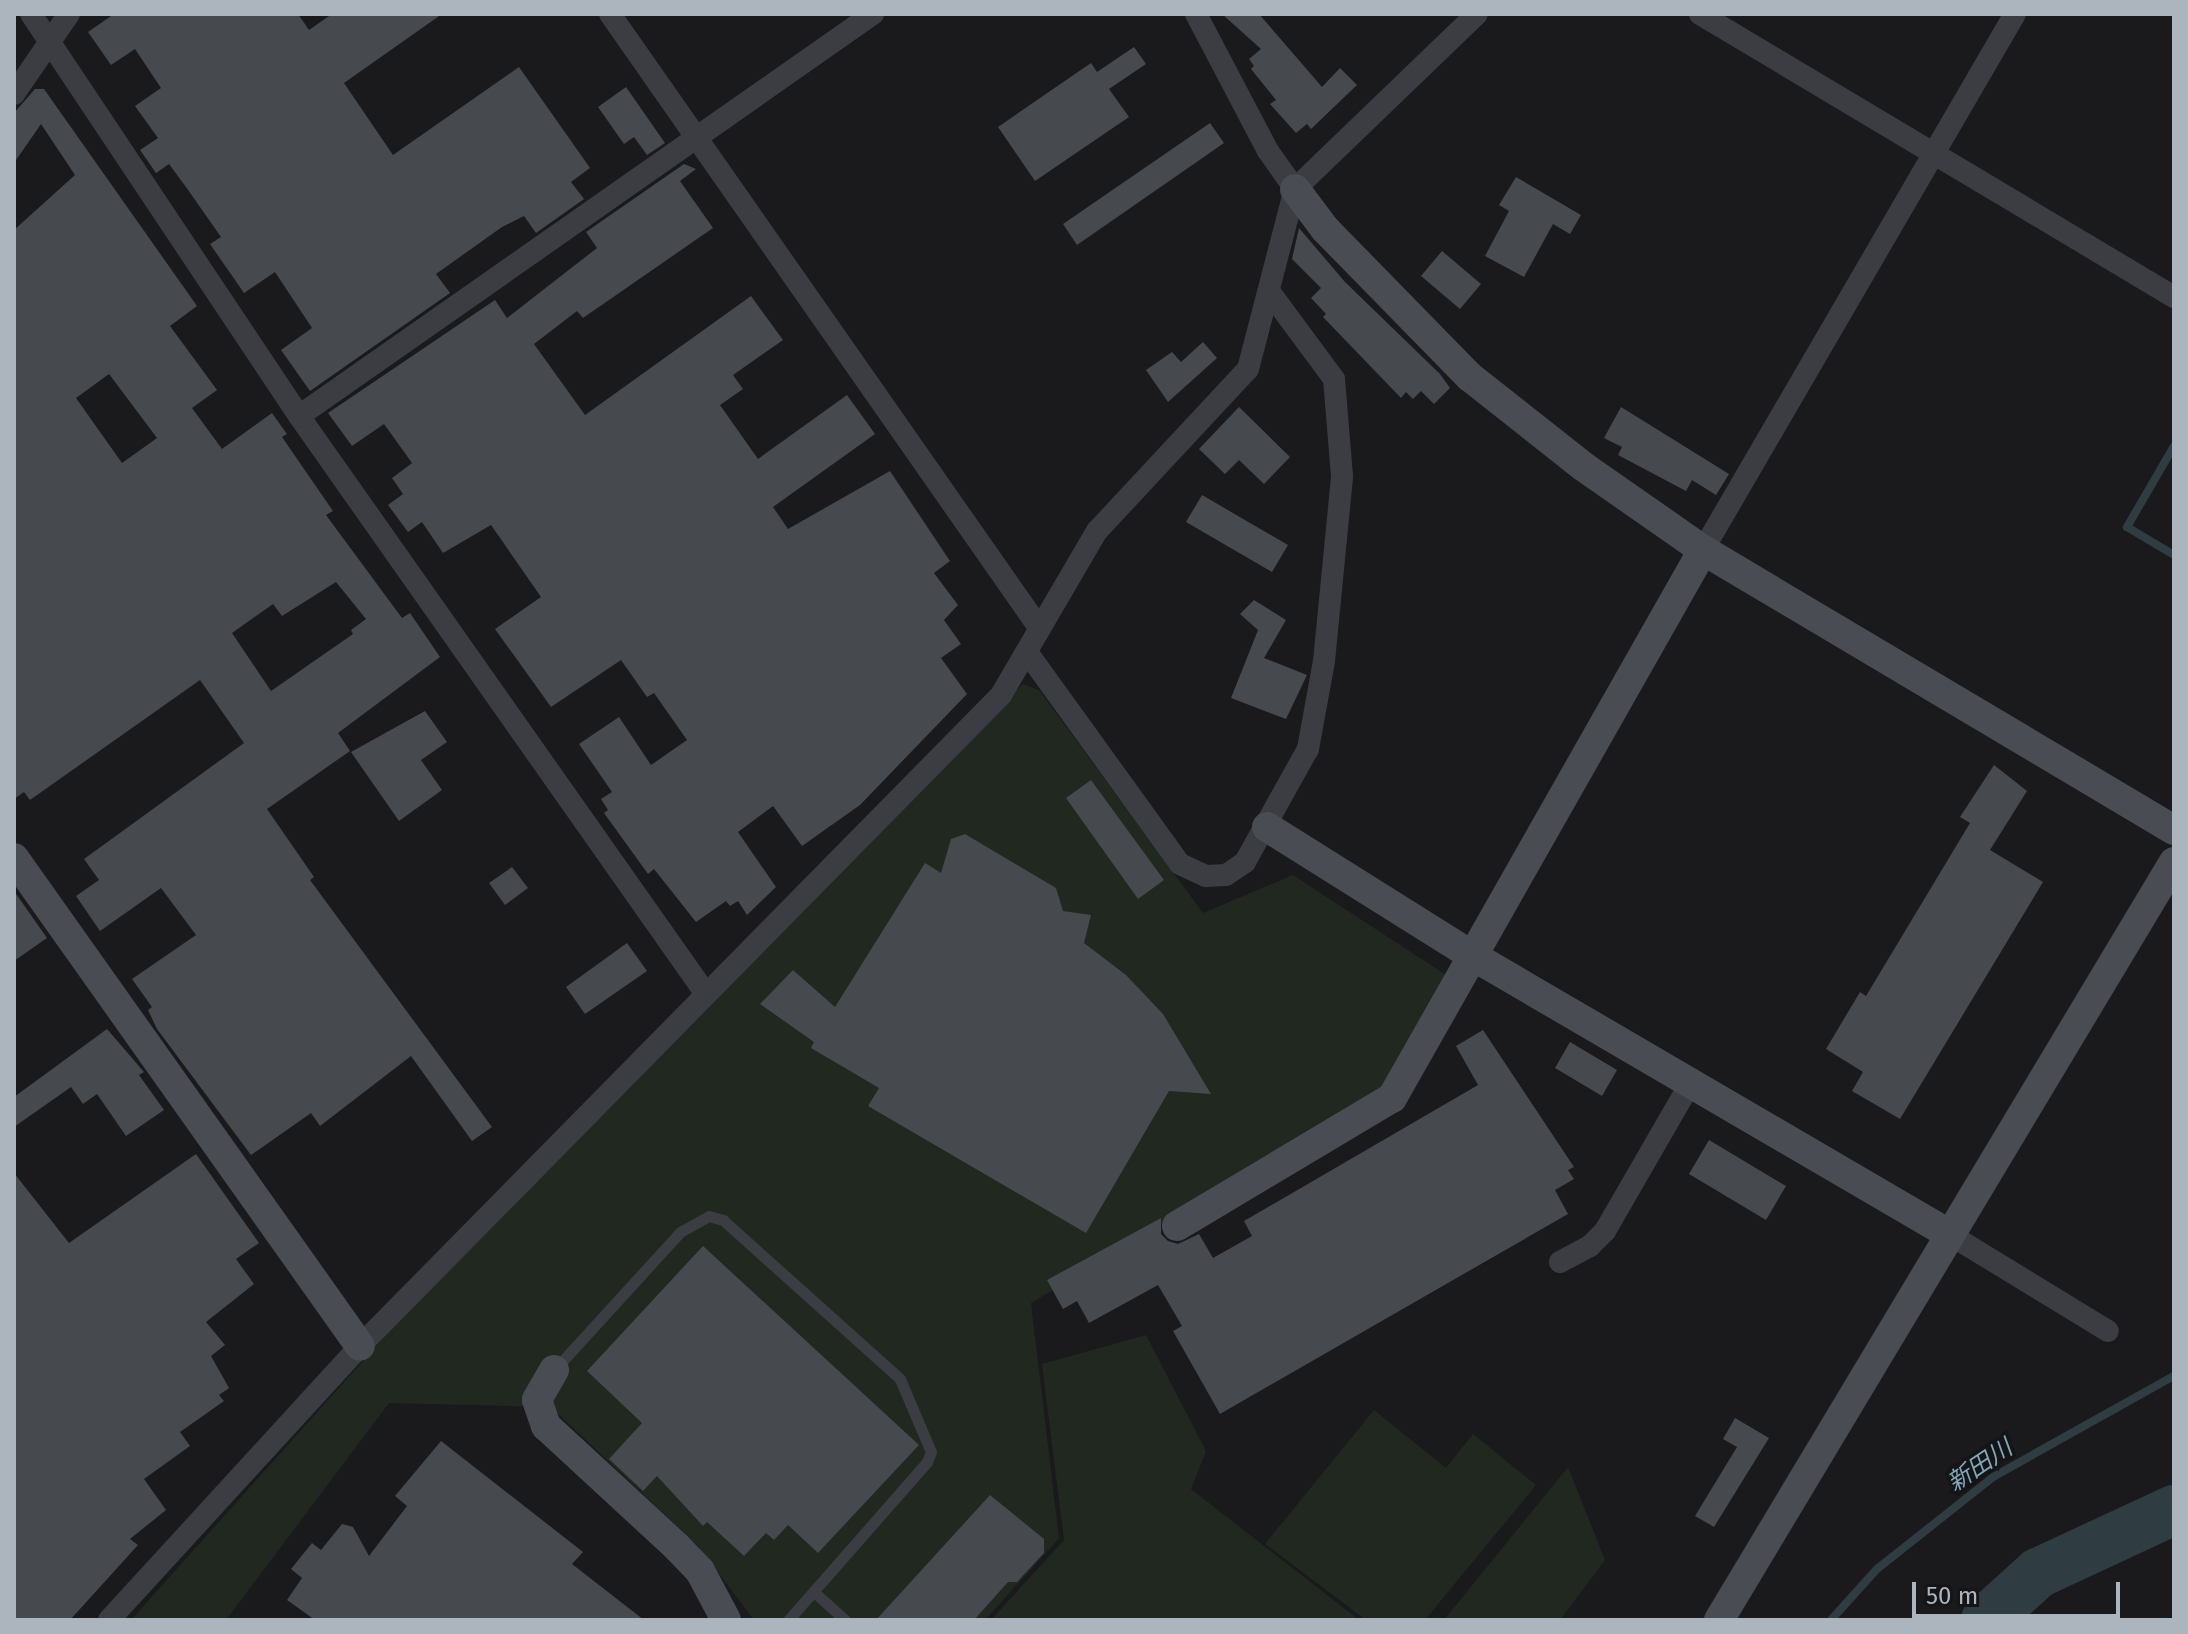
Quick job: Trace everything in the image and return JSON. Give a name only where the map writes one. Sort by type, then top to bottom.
[{"type":"street","points":[[31,14],[299,416],[706,994]]},
{"type":"street","points":[[14,94],[69,14]]},
{"type":"street","points":[[610,14],[1040,629]]},
{"type":"street","points":[[299,416],[873,14]]},
{"type":"street","points":[[1196,14],[1268,151],[1325,229],[1470,377],[1584,467],[1703,550],[2174,830]]},
{"type":"street","points":[[109,1620],[360,1346],[1001,695],[1097,531],[1248,369],[1295,189],[1477,14]]},
{"type":"street","points":[[1700,14],[2174,297]]},
{"type":"street","points":[[1177,1226],[1392,1098],[1703,550],[1761,459],[1778,414],[2015,14]]},
{"type":"street","points":[[1027,652],[1191,872],[1206,876],[1237,870],[1267,827],[1308,749],[1324,661],[1342,476],[1334,379],[1269,291]]},
{"type":"street","points":[[1267,827],[1473,956],[1949,1234],[2108,1331]]},
{"type":"street","points":[[14,858],[360,1346]]},
{"type":"street","points":[[1719,1620],[2174,862]]},
{"type":"street","points":[[1560,1262],[1605,1231],[1690,1084]]},
{"type":"street","points":[[554,1370],[537,1400],[546,1426],[700,1571],[726,1620]]},
{"type":"lane","points":[[554,1370],[692,1220],[709,1216],[723,1220],[900,1379],[931,1452],[788,1620]]},
{"type":"lane","points":[[814,1592],[845,1620]]},
{"type":"shaded area","points":[[1023,684],[1039,690],[1203,913],[1293,875],[1446,975],[1378,1095],[1031,1303],[1059,1538],[985,1620],[754,1620],[698,1546],[551,1407],[389,1403],[226,1620],[131,1620],[388,1333]]},
{"type":"shaded area","points":[[1146,1335],[1206,1451],[1191,1489],[1359,1620],[991,1620],[1064,1540],[1042,1364]]},
{"type":"shaded area","points":[[1374,1410],[1446,1468],[1473,1434],[1536,1485],[1425,1620],[1366,1620],[1265,1544]]},
{"type":"shaded area","points":[[1568,1467],[1605,1560],[1560,1620],[1444,1620]]},
{"type":"building","points":[[114,14],[298,14],[309,30],[332,14],[442,14],[344,83],[393,155],[519,67],[590,168],[571,182],[584,199],[536,233],[524,216],[502,227],[436,274],[450,293],[310,391],[281,350],[312,328],[275,272],[244,293],[210,244],[221,237],[186,187],[169,164],[156,173],[140,150],[158,138],[135,106],[161,88],[135,49],[111,65],[88,32]]},
{"type":"building","points":[[1222,14],[1259,14],[1322,87],[1340,68],[1357,85],[1311,129],[1307,124],[1296,133],[1270,104],[1276,100],[1251,69],[1254,66],[1249,59],[1261,49]]},
{"type":"building","points":[[1134,47],[1146,64],[1109,89],[1129,117],[1035,181],[998,127],[1091,63],[1097,72]]},
{"type":"building","points":[[626,87],[665,143],[647,155],[634,137],[624,144],[598,107]]},
{"type":"building","points":[[35,89],[44,89],[197,306],[170,326],[217,390],[192,408],[222,449],[272,413],[287,434],[282,437],[333,511],[326,515],[402,618],[410,613],[440,657],[338,733],[350,751],[267,809],[314,877],[310,880],[492,1127],[472,1141],[411,1056],[320,1126],[311,1113],[251,1155],[157,1029],[148,1010],[152,1007],[132,979],[196,935],[161,888],[100,931],[76,896],[99,880],[84,859],[244,743],[200,680],[30,800],[24,792],[14,799],[14,230],[75,175],[41,124],[14,163],[14,113]],"holes":[[[109,374],[157,438],[122,463],[76,398]],[[336,582],[366,619],[351,630],[353,634],[271,691],[232,633],[273,604],[282,616]]]},
{"type":"building","points":[[1210,123],[1224,143],[1077,245],[1063,224]]},
{"type":"building","points":[[684,164],[696,169],[680,181],[713,228],[583,318],[577,311],[534,344],[585,415],[751,296],[783,340],[733,375],[743,389],[720,405],[758,459],[847,395],[875,434],[773,507],[788,529],[890,471],[950,561],[934,573],[958,605],[944,620],[961,644],[941,658],[967,694],[860,805],[802,846],[773,806],[738,832],[776,887],[747,915],[738,901],[730,906],[726,901],[696,922],[654,869],[648,874],[604,813],[608,810],[601,799],[612,792],[579,744],[619,717],[651,765],[687,740],[654,693],[647,697],[621,660],[551,707],[495,629],[541,597],[491,525],[443,553],[422,522],[408,532],[388,505],[403,494],[392,478],[412,463],[384,424],[352,446],[328,413],[495,300],[507,318],[597,248],[586,232]]},
{"type":"building","points":[[1516,177],[1581,215],[1570,234],[1553,224],[1524,277],[1485,256],[1509,211],[1499,205]]},
{"type":"building","points":[[1299,228],[1345,282],[1440,374],[1450,388],[1434,404],[1421,391],[1413,399],[1406,392],[1401,398],[1323,317],[1326,314],[1311,298],[1321,288],[1292,259]]},
{"type":"building","points":[[1442,251],[1481,284],[1460,309],[1421,276]]},
{"type":"building","points":[[1203,342],[1217,358],[1168,402],[1146,370],[1172,352],[1181,362]]},
{"type":"building","points":[[1239,407],[1290,457],[1264,484],[1239,460],[1225,474],[1199,449]]},
{"type":"building","points":[[1621,407],[1729,474],[1716,495],[1692,480],[1686,491],[1618,455],[1622,447],[1604,438]]},
{"type":"building","points":[[1202,495],[1288,545],[1272,572],[1186,522]]},
{"type":"building","points":[[1254,600],[1286,620],[1264,658],[1307,675],[1286,719],[1231,698],[1258,630],[1240,614]]},
{"type":"building","points":[[425,711],[447,742],[421,760],[442,790],[399,821],[351,752]]},
{"type":"building","points":[[1994,765],[2027,791],[1990,850],[2043,882],[1900,1119],[1852,1091],[1863,1072],[1826,1049],[1860,992],[1866,996],[1970,823],[1960,817]]},
{"type":"building","points":[[1091,780],[1164,880],[1138,899],[1066,798]]},
{"type":"building","points":[[965,834],[1056,888],[1063,911],[1091,915],[1084,943],[1126,975],[1163,1014],[1211,1094],[1169,1091],[1086,1233],[868,1106],[879,1088],[811,1048],[814,1042],[760,1004],[793,970],[835,1007],[925,863],[941,873],[951,839]]},
{"type":"building","points":[[512,867],[528,888],[505,905],[489,883]]},
{"type":"building","points":[[14,891],[47,938],[14,961]]},
{"type":"building","points":[[627,943],[647,971],[585,1014],[566,987]]},
{"type":"building","points":[[107,1029],[144,1072],[139,1075],[164,1110],[126,1136],[97,1094],[83,1104],[71,1087],[14,1127],[14,1097]]},
{"type":"building","points":[[1483,1030],[1574,1167],[1568,1170],[1574,1179],[1555,1190],[1568,1214],[1220,1414],[1173,1331],[1182,1326],[1158,1285],[1089,1323],[1077,1301],[1063,1309],[1047,1280],[1161,1218],[1161,1234],[1168,1241],[1178,1244],[1199,1234],[1213,1258],[1252,1236],[1244,1221],[1478,1085],[1456,1046]]},
{"type":"building","points":[[1570,1042],[1617,1070],[1602,1096],[1555,1068]]},
{"type":"building","points":[[1709,1140],[1786,1186],[1766,1220],[1689,1174]]},
{"type":"building","points":[[196,1154],[259,1243],[236,1259],[254,1284],[206,1322],[225,1345],[211,1356],[229,1388],[219,1395],[224,1401],[180,1432],[190,1446],[144,1479],[166,1510],[130,1539],[138,1545],[70,1620],[14,1620],[14,1173],[69,1243]]},
{"type":"building","points":[[703,1246],[919,1445],[818,1553],[788,1525],[774,1540],[766,1533],[744,1556],[707,1522],[703,1526],[657,1476],[643,1491],[609,1459],[642,1423],[587,1371]]},
{"type":"building","points":[[1735,1418],[1769,1438],[1714,1527],[1695,1516],[1737,1447],[1723,1439]]},
{"type":"building","points":[[441,1441],[583,1552],[572,1564],[644,1620],[315,1620],[287,1600],[302,1578],[291,1569],[312,1543],[321,1550],[342,1524],[353,1527],[369,1556],[407,1506],[395,1496]]},
{"type":"building","points":[[990,1495],[1044,1539],[1044,1553],[1017,1582],[1008,1582],[974,1620],[876,1620]]},
{"type":"waterway","name":"新田川","points":[[2174,446],[2127,527],[2174,555]]},
{"type":"waterway","name":"新田川","points":[[1831,1620],[1877,1569],[1993,1477],[2174,1376]]},
{"type":"waterway","points":[[1986,1620],[2038,1573],[2174,1510]]}]
